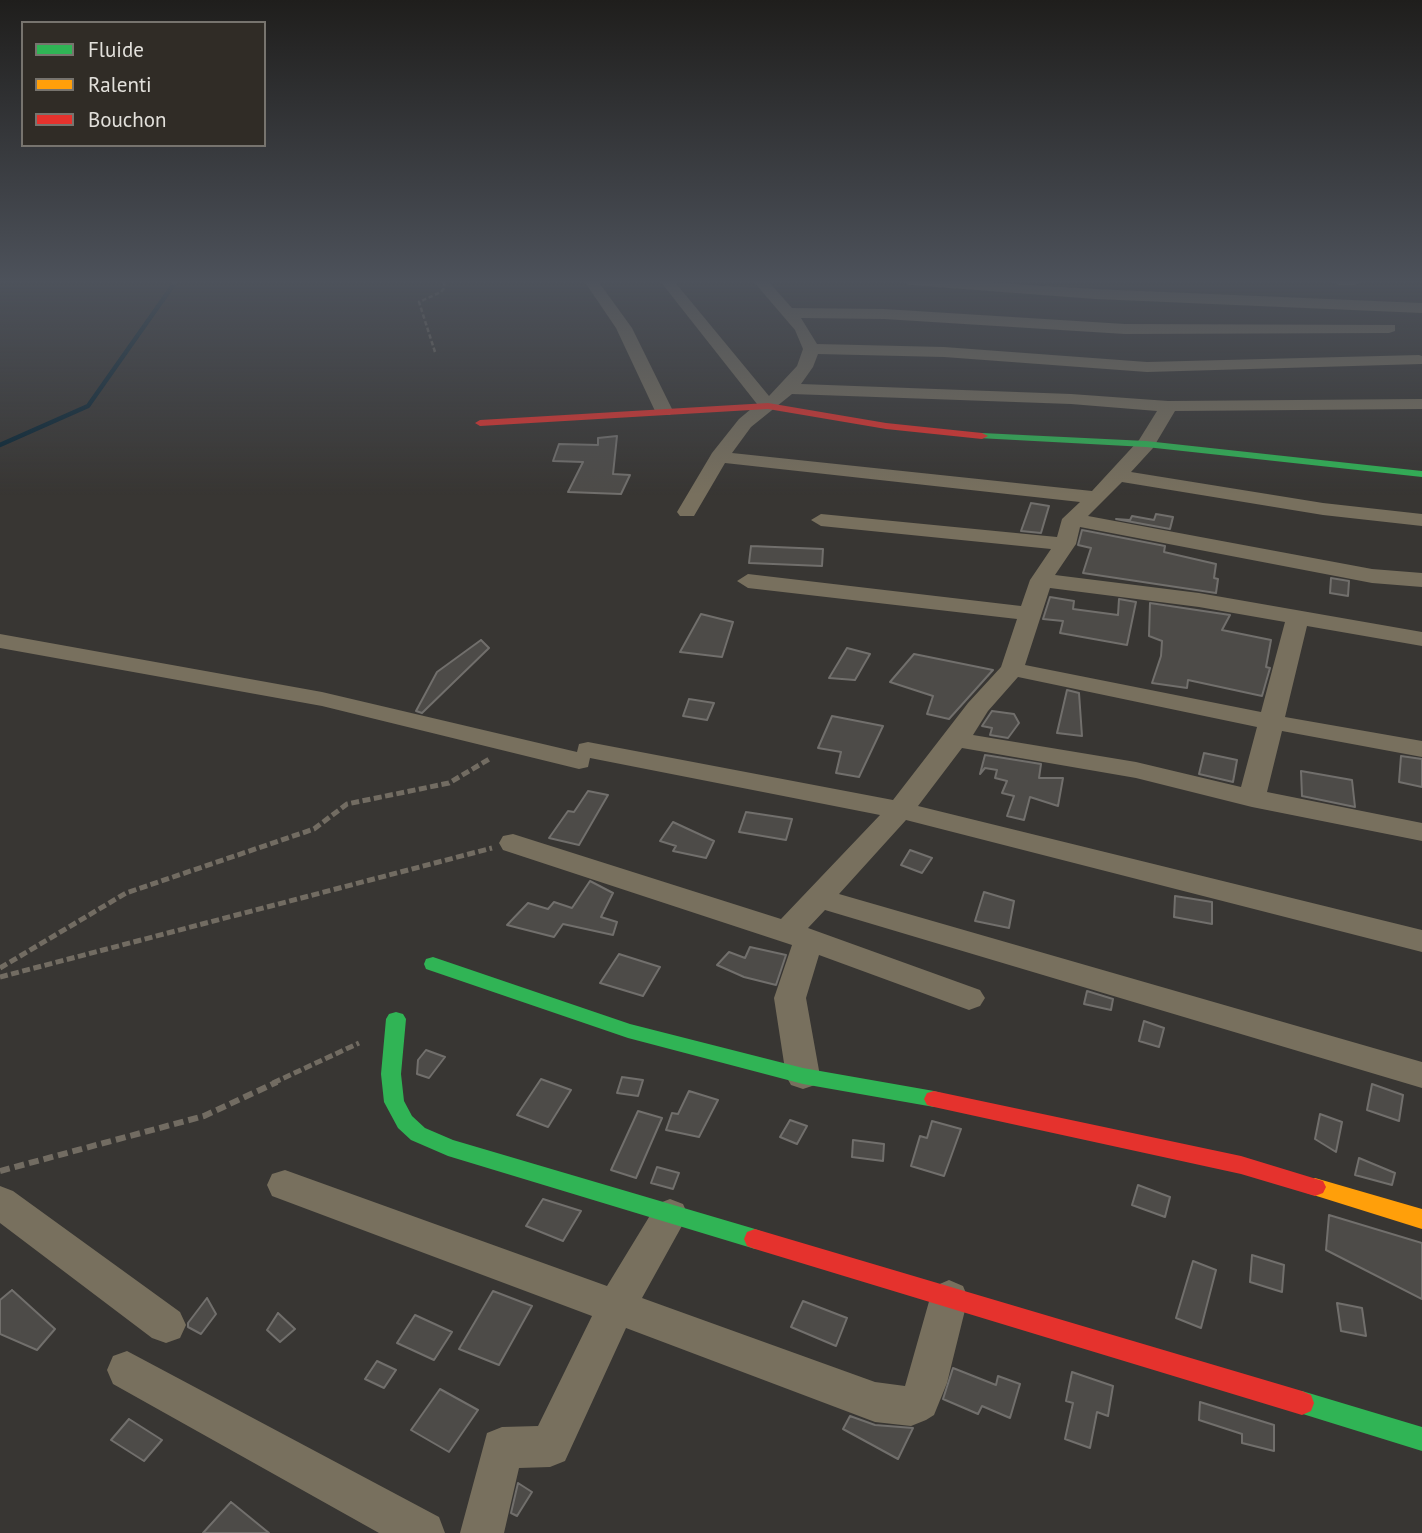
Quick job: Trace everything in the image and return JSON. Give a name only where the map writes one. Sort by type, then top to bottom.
[{"type":"street","points":[[636,353],[664,411]]},
{"type":"street","points":[[725,353],[768,406]]},
{"type":"street","points":[[687,512],[719,457],[745,423],[788,388],[805,367],[810,353]]},
{"type":"street","points":[[951,353],[1147,367],[1421,362]]},
{"type":"street","points":[[788,388],[1168,405],[1422,404]]},
{"type":"street","points":[[803,1076],[790,998],[798,936],[819,898],[900,810],[953,739],[1012,669],[1041,580],[1065,544],[1072,519],[1097,498],[1115,475],[1146,444],[1159,426],[1168,405]]},
{"type":"street","points":[[480,423],[768,406],[886,426],[995,437],[1146,444],[1422,474]]},
{"type":"street","points":[[719,457],[1097,498]]},
{"type":"street","points":[[1115,475],[1323,509],[1422,520]]},
{"type":"street","points":[[1072,519],[1372,576],[1422,580]]},
{"type":"street","points":[[821,520],[1065,544]]},
{"type":"street","points":[[1041,580],[1199,600],[1422,639]]},
{"type":"street","points":[[748,581],[1029,614]]},
{"type":"street","points":[[1252,798],[1298,616]]},
{"type":"street","points":[[0,641],[322,699],[513,745],[900,810],[1422,942]]},
{"type":"street","points":[[1012,669],[1271,722],[1422,749]]},
{"type":"street","points":[[953,739],[1136,769],[1252,798],[1422,832]]},
{"type":"street","points":[[513,843],[798,936],[969,998]]},
{"type":"street","points":[[819,898],[1422,1075]]},
{"type":"street","points":[[433,964],[628,1031],[803,1076],[938,1100],[1241,1165],[1422,1219]]},
{"type":"street","points":[[396,1020],[391,1074],[394,1102],[405,1122],[418,1134],[447,1147],[1422,1439]]},
{"type":"street","points":[[285,1185],[874,1402],[911,1406],[919,1401],[927,1383],[949,1298]]},
{"type":"street","points":[[0,1202],[166,1325]]},
{"type":"street","points":[[482,1533],[502,1448],[550,1446],[616,1307],[670,1214]]},
{"type":"street","points":[[127,1370],[423,1533]]},
{"type":"path","points":[[0,968],[126,893],[314,829],[347,804],[449,783],[513,745]]},
{"type":"path","points":[[0,977],[513,843]]},
{"type":"path","points":[[0,1171],[204,1116],[359,1043]]},
{"type":"building","points":[[617,436],[613,474],[630,475],[621,494],[568,492],[583,462],[553,461],[559,444],[598,445],[598,438]]},
{"type":"building","points":[[1031,503],[1049,506],[1041,533],[1021,531]]},
{"type":"building","points":[[1156,514],[1173,517],[1170,529],[1116,519],[1130,520],[1132,516],[1154,520]]},
{"type":"building","points":[[1082,530],[1165,546],[1164,552],[1216,564],[1216,593],[1083,573],[1091,548],[1078,545]]},
{"type":"building","points":[[751,546],[823,549],[822,566],[749,563]]},
{"type":"building","points":[[1331,578],[1349,581],[1348,596],[1330,593]]},
{"type":"building","points":[[1050,597],[1074,601],[1073,609],[1118,615],[1119,599],[1136,602],[1127,645],[1060,633],[1063,621],[1043,619]]},
{"type":"building","points":[[1150,603],[1230,615],[1222,630],[1271,640],[1266,667],[1270,668],[1262,696],[1188,680],[1187,688],[1152,683],[1161,656],[1162,641],[1149,636]]},
{"type":"building","points":[[701,614],[733,622],[722,657],[680,652]]},
{"type":"building","points":[[481,640],[489,648],[422,713],[416,711],[437,672]]},
{"type":"building","points":[[847,648],[870,654],[855,680],[829,678]]},
{"type":"building","points":[[914,654],[993,670],[949,719],[927,714],[933,696],[890,682]]},
{"type":"building","points":[[1067,690],[1079,693],[1082,736],[1057,733]]},
{"type":"building","points":[[689,699],[714,703],[707,720],[683,716]]},
{"type":"building","points":[[992,711],[1014,714],[1019,723],[1008,738],[990,735],[992,728],[982,726]]},
{"type":"building","points":[[832,716],[883,726],[859,777],[836,773],[841,752],[818,748]]},
{"type":"building","points":[[1204,753],[1237,760],[1233,782],[1199,774]]},
{"type":"building","points":[[985,755],[1041,764],[1039,778],[1063,778],[1058,806],[1030,797],[1024,820],[1007,816],[1014,796],[1002,793],[1007,781],[995,778],[997,770],[985,768],[980,774]]},
{"type":"building","points":[[1401,756],[1422,759],[1422,787],[1399,782]]},
{"type":"building","points":[[1301,771],[1352,780],[1355,807],[1302,796]]},
{"type":"building","points":[[588,791],[608,795],[579,845],[549,838],[568,811],[574,812]]},
{"type":"building","points":[[746,812],[792,819],[786,840],[739,832]]},
{"type":"building","points":[[673,822],[714,841],[706,858],[673,851],[676,846],[660,841]]},
{"type":"building","points":[[910,850],[932,858],[922,873],[901,865]]},
{"type":"building","points":[[590,881],[613,893],[601,917],[617,922],[613,935],[563,924],[554,937],[507,925],[528,903],[548,909],[554,902],[572,908]]},
{"type":"building","points":[[984,892],[1014,901],[1009,928],[975,921]]},
{"type":"building","points":[[1175,896],[1212,902],[1212,924],[1174,917]]},
{"type":"building","points":[[750,947],[786,955],[776,985],[744,977],[717,965],[729,952],[745,958]]},
{"type":"building","points":[[619,954],[660,967],[643,996],[600,983]]},
{"type":"building","points":[[1087,991],[1113,999],[1111,1010],[1084,1004]]},
{"type":"building","points":[[1144,1021],[1164,1028],[1159,1047],[1139,1041]]},
{"type":"building","points":[[426,1050],[445,1057],[429,1078],[417,1074],[418,1060]]},
{"type":"building","points":[[622,1077],[643,1080],[638,1096],[617,1093]]},
{"type":"building","points":[[541,1079],[571,1090],[548,1127],[517,1115]]},
{"type":"building","points":[[1372,1084],[1403,1095],[1399,1121],[1367,1110]]},
{"type":"building","points":[[689,1091],[718,1100],[699,1137],[666,1130],[672,1113],[678,1114]]},
{"type":"building","points":[[638,1111],[662,1118],[636,1178],[611,1170]]},
{"type":"building","points":[[1320,1114],[1342,1122],[1336,1152],[1315,1139]]},
{"type":"building","points":[[790,1120],[807,1126],[797,1144],[780,1137]]},
{"type":"building","points":[[932,1121],[961,1129],[944,1176],[911,1166],[920,1136],[927,1138]]},
{"type":"building","points":[[853,1140],[884,1144],[883,1161],[852,1157]]},
{"type":"building","points":[[1359,1158],[1395,1173],[1392,1185],[1355,1175]]},
{"type":"building","points":[[657,1167],[679,1173],[673,1189],[651,1183]]},
{"type":"building","points":[[1138,1185],[1170,1197],[1165,1217],[1132,1205]]},
{"type":"building","points":[[543,1199],[581,1211],[563,1241],[526,1226]]},
{"type":"building","points":[[1329,1215],[1422,1243],[1422,1299],[1326,1250]]},
{"type":"building","points":[[1252,1255],[1284,1265],[1282,1292],[1250,1282]]},
{"type":"building","points":[[1193,1261],[1216,1270],[1201,1328],[1176,1318]]},
{"type":"building","points":[[12,1290],[55,1329],[37,1350],[0,1334],[0,1300]]},
{"type":"building","points":[[493,1291],[532,1306],[499,1365],[459,1349]]},
{"type":"building","points":[[207,1298],[216,1314],[201,1334],[188,1327],[188,1323]]},
{"type":"building","points":[[803,1301],[847,1318],[836,1346],[791,1327]]},
{"type":"building","points":[[1337,1303],[1362,1308],[1366,1336],[1341,1331]]},
{"type":"building","points":[[278,1313],[295,1329],[280,1342],[267,1330]]},
{"type":"building","points":[[415,1315],[452,1332],[434,1360],[397,1343]]},
{"type":"building","points":[[377,1361],[396,1370],[384,1388],[365,1379]]},
{"type":"building","points":[[953,1368],[996,1385],[998,1376],[1020,1384],[1010,1418],[982,1406],[978,1414],[943,1399]]},
{"type":"building","points":[[1072,1372],[1113,1386],[1108,1416],[1097,1412],[1090,1448],[1065,1439],[1073,1403],[1066,1401]]},
{"type":"building","points":[[440,1389],[478,1410],[449,1452],[411,1430]]},
{"type":"building","points":[[1200,1402],[1274,1425],[1274,1451],[1242,1443],[1242,1434],[1199,1420]]},
{"type":"building","points":[[850,1416],[875,1425],[913,1428],[898,1459],[843,1429]]},
{"type":"building","points":[[129,1419],[162,1440],[144,1461],[111,1440]]},
{"type":"building","points":[[518,1483],[532,1492],[517,1516],[511,1513]]},
{"type":"building","points":[[231,1502],[269,1533],[203,1533]]},
{"type":"waterway","points":[[0,445],[88,406],[126,353]]},
{"type":"traffic: fast","points":[[982,436],[1146,444],[1422,474]]},
{"type":"traffic: fast","points":[[433,964],[628,1031],[803,1076],[934,1099]]},
{"type":"traffic: fast","points":[[396,1019],[391,1074],[394,1102],[405,1122],[418,1134],[448,1147],[755,1239]]},
{"type":"traffic: fast","points":[[1302,1403],[1422,1439]]},
{"type":"traffic: slow","points":[[1315,1187],[1422,1219]]},
{"type":"traffic: jam","points":[[480,423],[768,406],[886,426],[982,436]]},
{"type":"traffic: jam","points":[[934,1099],[1241,1165],[1315,1187]]},
{"type":"traffic: jam","points":[[755,1239],[1302,1403]]}]
